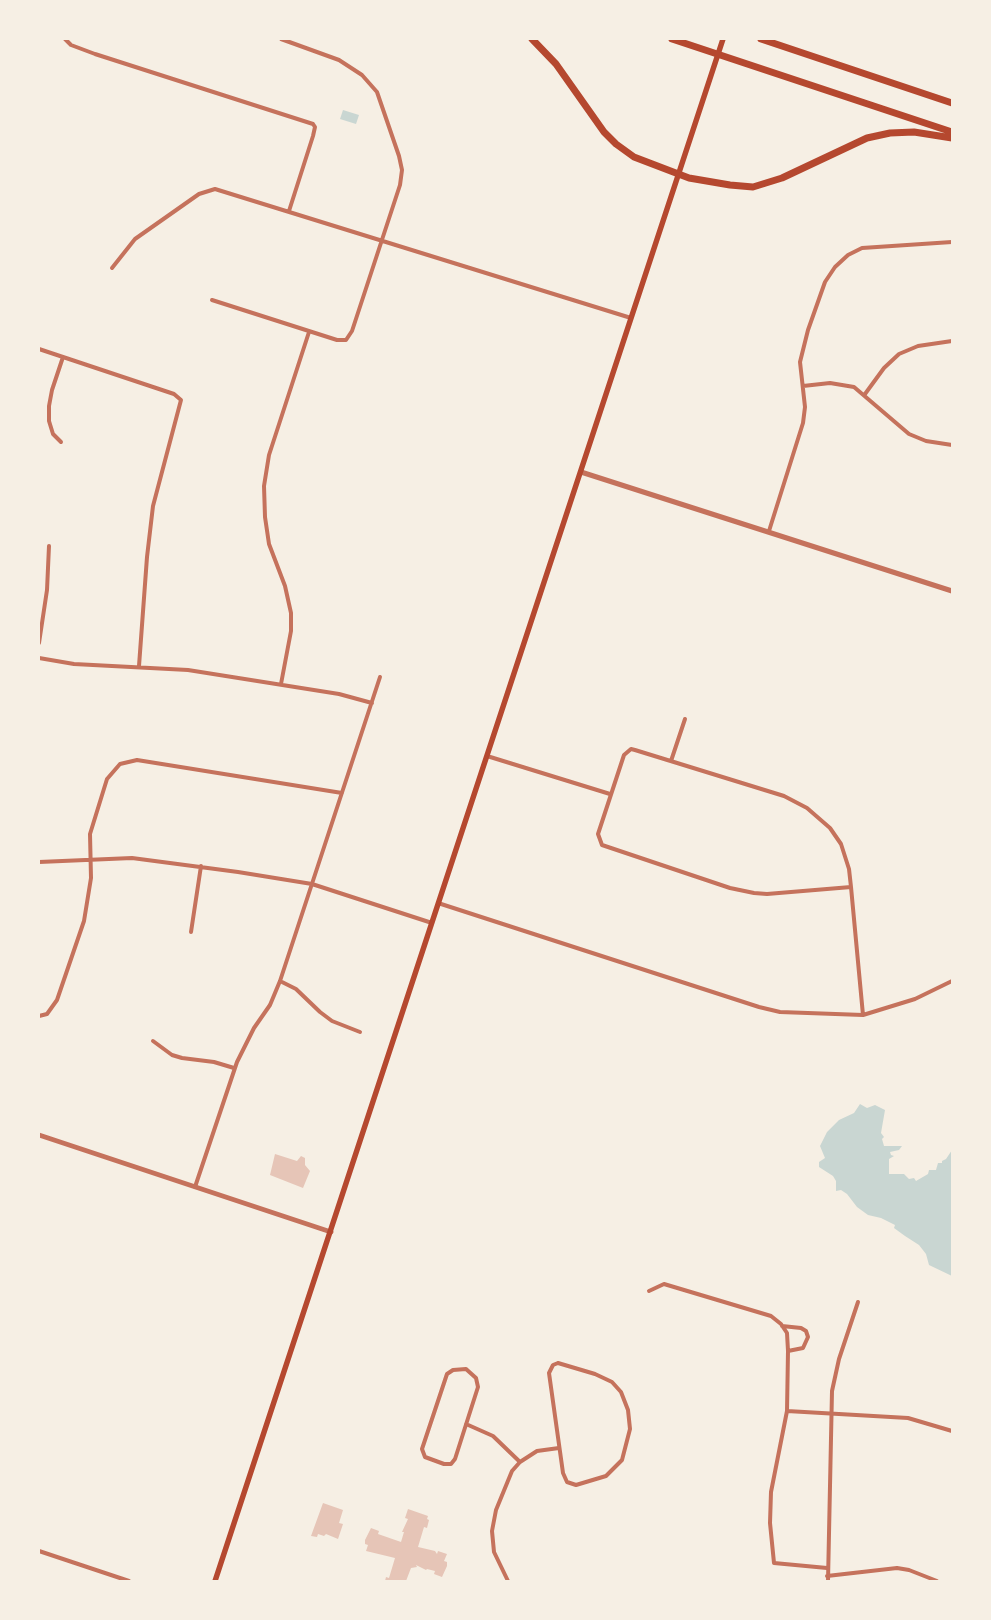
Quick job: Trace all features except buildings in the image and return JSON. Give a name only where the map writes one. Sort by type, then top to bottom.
[{"type":"highway","points":[[532,39],[556,64],[597,122],[616,144],[634,157],[679,175],[730,185],[753,187],[782,178],[867,138],[890,133],[914,132],[952,138]]},
{"type":"highway","points":[[672,39],[952,132]]},
{"type":"highway","points":[[763,39],[952,103]]},
{"type":"main road","points":[[215,1581],[723,39]]},
{"type":"street","points":[[65,39],[70,45],[276,111],[315,126],[289,211]]},
{"type":"street","points":[[212,300],[309,332],[337,340],[346,340],[352,331],[402,170],[377,92],[362,75],[339,60],[281,39]]},
{"type":"street","points":[[112,268],[135,239],[209,190],[225,191],[381,242],[631,318]]},
{"type":"street","points":[[769,532],[803,422],[805,407],[800,362],[825,282],[835,267],[848,255],[862,248],[952,242]]},
{"type":"street","points":[[281,684],[291,631],[291,613],[285,586],[269,544],[265,517],[264,486],[271,449],[309,332]]},
{"type":"street","points":[[865,394],[884,368],[899,354],[918,346],[952,341]]},
{"type":"street","points":[[39,349],[179,396],[180,404],[153,508],[147,557],[140,666]]},
{"type":"street","points":[[60,442],[54,434],[49,421],[49,406],[52,390],[63,357]]},
{"type":"street","points":[[803,386],[842,383],[854,387],[865,394],[897,426],[909,434],[926,440],[952,445]]},
{"type":"street","points":[[581,472],[952,591]]},
{"type":"street","points":[[39,643],[48,583],[49,546]]},
{"type":"street","points":[[39,658],[74,664],[188,670],[339,694],[372,702]]},
{"type":"street","points":[[195,1187],[234,1068],[243,1047],[268,1008],[280,981],[380,677]]},
{"type":"street","points":[[671,761],[685,719]]},
{"type":"street","points":[[851,887],[767,894],[754,893],[730,888],[602,844],[598,834],[624,755],[631,749],[784,796],[807,808],[823,820],[841,844],[851,887],[863,1016]]},
{"type":"street","points":[[487,756],[610,794]]},
{"type":"street","points":[[39,1016],[47,1014],[62,988],[84,922],[90,892],[90,834],[107,779],[114,769],[126,762],[137,760],[342,793]]},
{"type":"street","points":[[39,862],[148,859],[201,866],[312,884],[432,923]]},
{"type":"street","points":[[191,932],[201,866]]},
{"type":"street","points":[[438,903],[759,1007],[810,1015],[863,1016],[916,1000],[952,981]]},
{"type":"street","points":[[280,981],[296,989],[332,1021],[360,1032]]},
{"type":"street","points":[[153,1041],[172,1054],[185,1059],[214,1062],[234,1068]]},
{"type":"street","points":[[39,1135],[331,1232]]},
{"type":"street","points":[[649,1291],[664,1284],[771,1316],[787,1333],[786,1411],[771,1492],[770,1523],[774,1563],[827,1568]]},
{"type":"street","points":[[828,1581],[831,1414],[834,1380],[858,1302]]},
{"type":"street","points":[[782,1326],[801,1328],[806,1331],[808,1336],[803,1348],[788,1351]]},
{"type":"street","points":[[562,1363],[612,1382],[621,1392],[628,1410],[630,1429],[624,1456],[613,1471],[598,1479],[576,1486],[567,1482],[564,1478],[560,1448],[549,1373],[553,1365],[562,1363]]},
{"type":"street","points":[[466,1369],[476,1378],[479,1384],[466,1424],[455,1459],[451,1464],[436,1462],[423,1455],[422,1449],[446,1376],[451,1371],[466,1369]]},
{"type":"street","points":[[786,1411],[908,1418],[952,1431]]},
{"type":"street","points":[[466,1424],[493,1436],[520,1462]]},
{"type":"street","points":[[508,1581],[494,1552],[493,1522],[508,1481],[520,1462],[537,1451],[560,1448]]},
{"type":"street","points":[[39,1551],[129,1581]]},
{"type":"street","points":[[827,1576],[897,1568],[909,1570],[937,1581]]},
{"type":"shaded area","points":[[343,110],[359,115],[356,124],[340,119]]},
{"type":"shaded area","points":[[860,1104],[867,1108],[875,1105],[885,1110],[881,1133],[884,1137],[882,1139],[884,1146],[902,1146],[899,1150],[890,1152],[894,1156],[889,1159],[889,1174],[904,1174],[909,1179],[914,1178],[916,1181],[928,1174],[929,1170],[936,1170],[938,1163],[942,1163],[952,1150],[952,1276],[929,1265],[926,1254],[919,1245],[894,1228],[895,1225],[881,1218],[868,1215],[857,1207],[847,1194],[841,1190],[836,1191],[836,1181],[833,1176],[819,1167],[819,1162],[825,1158],[820,1146],[827,1132],[839,1120],[854,1113]]}]
